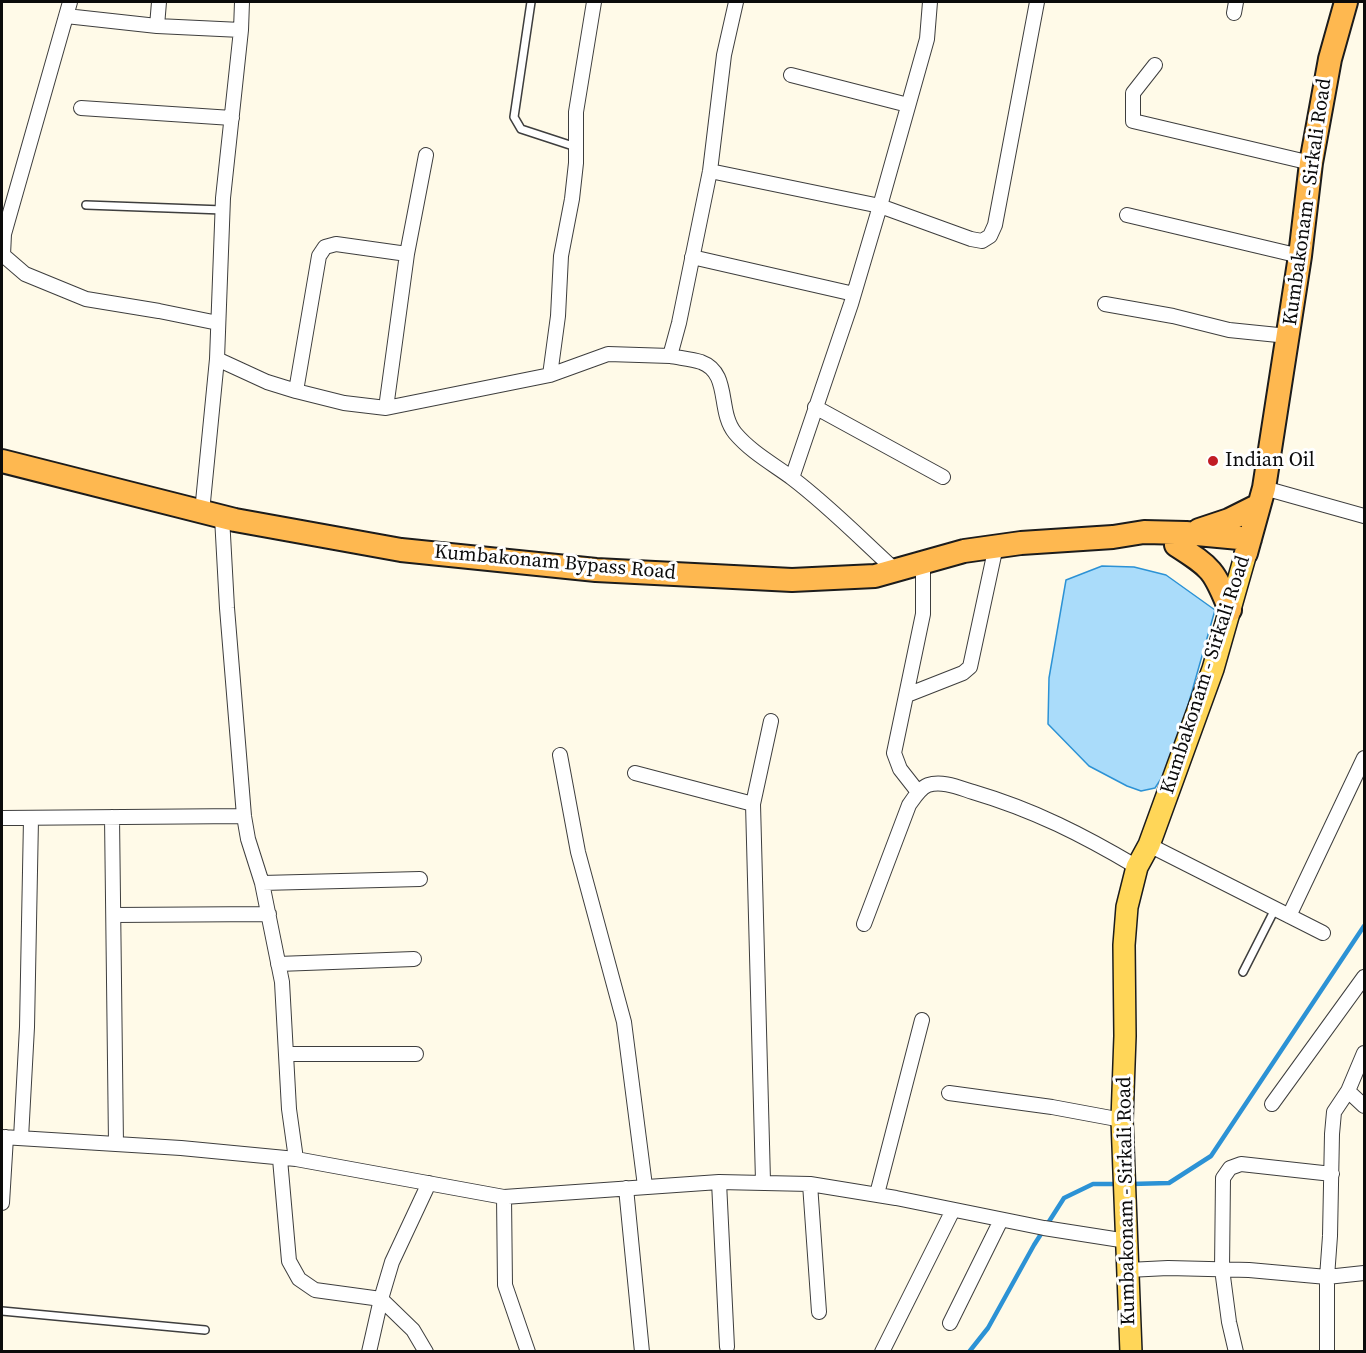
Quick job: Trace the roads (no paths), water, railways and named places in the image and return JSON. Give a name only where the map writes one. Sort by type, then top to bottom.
[{"type":"highway","name":"Kumbakonam - Sirkali Road","points":[[1248,546],[1261,496],[1288,336],[1311,164],[1330,59],[1346,2]]},
{"type":"highway","name":"Kumbakonam Bypass Road","points":[[2,461],[212,514],[401,550],[596,570],[792,580],[875,576],[964,551],[1021,543],[1113,537],[1144,532],[1181,539],[1248,546]]},
{"type":"highway","points":[[1230,610],[1218,579],[1181,539],[1229,520],[1261,496]]},
{"type":"main road","name":"Kumbakonam - Sirkali Road","points":[[1131,1352],[1122,1120],[1125,1036],[1124,945],[1127,907],[1137,867],[1149,845],[1213,669],[1248,546]]},
{"type":"street","points":[[70,2],[4,234],[2,255],[25,274],[86,299],[218,323]]},
{"type":"street","points":[[157,26],[159,2]]},
{"type":"street","points":[[242,2],[223,210],[212,514],[226,608],[244,816],[248,839],[262,883],[282,982],[289,1109],[296,1160]]},
{"type":"street","points":[[550,375],[558,316],[561,256],[572,199],[576,112],[594,2]]},
{"type":"street","points":[[670,356],[710,171],[724,55],[736,2]]},
{"type":"street","points":[[792,478],[854,294],[880,206],[927,39],[930,2]]},
{"type":"street","points":[[710,171],[880,206],[982,241],[990,236],[995,225],[1038,2]]},
{"type":"street","points":[[66,16],[157,26],[241,30]]},
{"type":"street","points":[[1155,65],[1133,93],[1133,122],[1311,164]]},
{"type":"street","points":[[791,75],[908,105]]},
{"type":"street","points":[[81,108],[232,118]]},
{"type":"street","points":[[386,408],[407,254],[426,155]]},
{"type":"street","points":[[1127,215],[1300,256]]},
{"type":"street","points":[[296,391],[319,256],[325,247],[336,244],[407,254]]},
{"type":"street","points":[[692,257],[854,294]]},
{"type":"street","points":[[1105,304],[1173,316],[1229,330],[1288,336]]},
{"type":"street","points":[[217,359],[296,391],[344,404],[386,408],[550,375],[608,354],[670,356],[701,362],[715,372],[720,381],[724,409],[733,431],[747,446],[792,478],[895,570]]},
{"type":"street","points":[[815,407],[943,477]]},
{"type":"street","points":[[1261,496],[1365,516]]},
{"type":"street","points":[[906,695],[963,673],[970,667],[996,546]]},
{"type":"street","points":[[918,792],[900,769],[894,753],[923,614],[923,563]]},
{"type":"street","points":[[763,1181],[753,804],[771,721]]},
{"type":"street","points":[[560,755],[578,852],[624,1022],[645,1186]]},
{"type":"street","points":[[1289,916],[1365,758]]},
{"type":"street","points":[[635,773],[753,804]]},
{"type":"street","points":[[864,924],[909,805],[918,792],[927,785],[948,784],[998,799],[1054,821],[1137,867]]},
{"type":"street","points":[[2,818],[244,816]]},
{"type":"street","points":[[112,817],[116,1144]]},
{"type":"street","points":[[21,1138],[27,1027],[31,819]]},
{"type":"street","points":[[1149,845],[1323,933]]},
{"type":"street","points":[[262,883],[420,879]]},
{"type":"street","points":[[114,915],[268,914]]},
{"type":"street","points":[[278,964],[414,959]]},
{"type":"street","points":[[1272,1104],[1365,977]]},
{"type":"street","points":[[877,1194],[922,1020]]},
{"type":"street","points":[[1327,1352],[1327,1277],[1334,1112],[1348,1091],[1365,1053]]},
{"type":"street","points":[[286,1054],[416,1054]]},
{"type":"street","points":[[1348,1091],[1365,1106]]},
{"type":"street","points":[[949,1093],[1052,1107],[1122,1120]]},
{"type":"street","points":[[2,1203],[4,1137],[180,1148],[296,1160],[504,1197],[718,1182],[763,1181],[810,1184],[877,1194],[1000,1220],[1127,1241]]},
{"type":"street","points":[[280,1159],[289,1261],[299,1279],[315,1290],[381,1299],[413,1330],[426,1352]]},
{"type":"street","points":[[1236,1352],[1229,1322],[1222,1269],[1223,1178],[1230,1168],[1241,1164],[1332,1174]]},
{"type":"street","points":[[718,1182],[727,1347]]},
{"type":"street","points":[[369,1352],[392,1262],[429,1183]]},
{"type":"street","points":[[810,1184],[819,1312]]},
{"type":"street","points":[[626,1188],[642,1352]]},
{"type":"street","points":[[504,1197],[505,1285],[528,1352]]},
{"type":"street","points":[[882,1352],[953,1210]]},
{"type":"street","points":[[950,1323],[1000,1220]]},
{"type":"street","points":[[1128,1270],[1222,1269],[1327,1277],[1365,1273]]},
{"type":"lane","points":[[531,2],[514,117],[521,129],[576,147]]},
{"type":"lane","points":[[86,205],[223,210]]},
{"type":"lane","points":[[1243,972],[1275,909]]},
{"type":"lane","points":[[2,1311],[205,1330]]},
{"type":"water","points":[[1102,566],[1134,567],[1166,575],[1215,610],[1172,762],[1155,788],[1141,791],[1089,766],[1048,724],[1049,678],[1066,580]]},
{"type":"waterway","points":[[1131,1184],[1169,1183],[1211,1156],[1364,926]]},
{"type":"waterway","points":[[969,1352],[988,1328],[1034,1245],[1064,1198],[1093,1184],[1120,1184]]},
{"type":"place","name":"Indian Oil","points":[[1213,461]]}]
